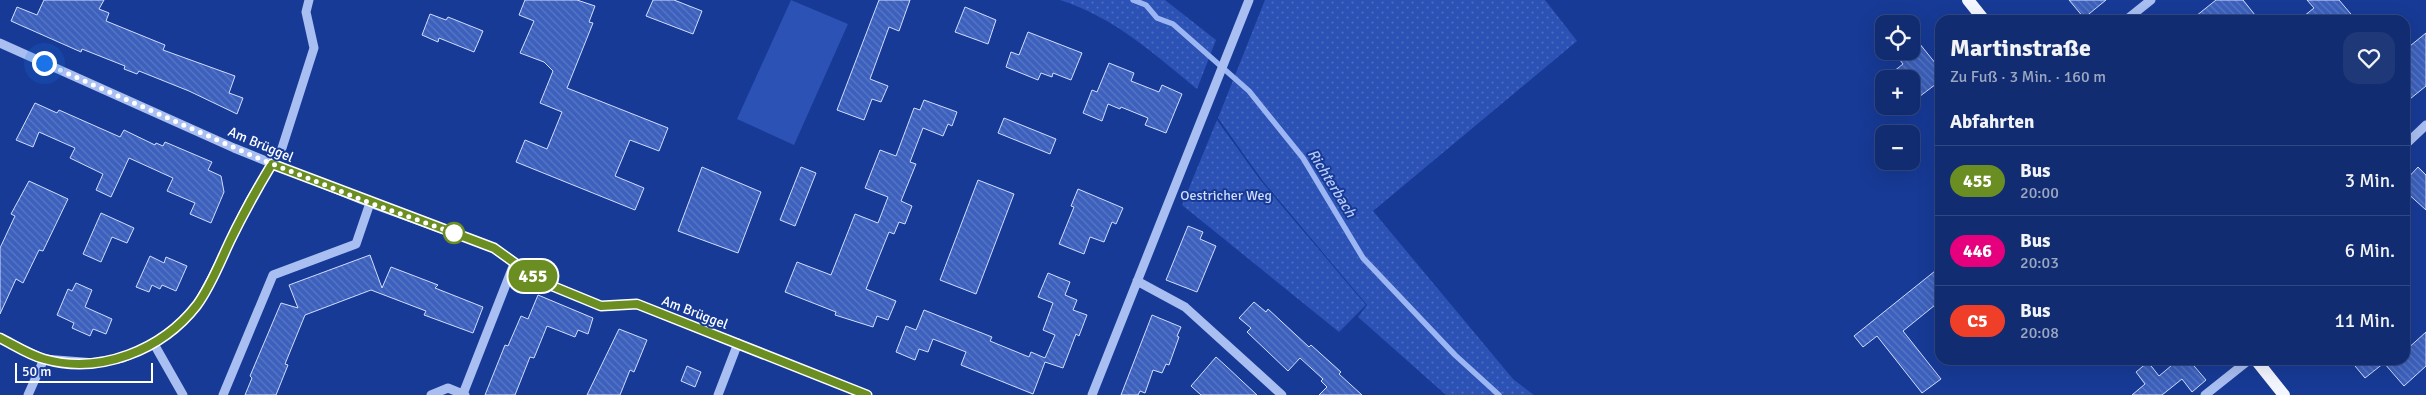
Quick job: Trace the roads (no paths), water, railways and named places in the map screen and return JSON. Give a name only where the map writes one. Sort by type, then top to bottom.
[{"type":"main road","points":[[1968,0],[1980,15]]},
{"type":"main road","points":[[2260,365],[2284,395]]},
{"type":"street","points":[[0,338],[44,359],[95,363],[123,358],[154,344],[177,326],[197,305],[214,276],[250,200],[282,148],[314,48],[306,12],[309,0]]},
{"type":"street","points":[[1092,395],[1250,0]]},
{"type":"street","points":[[2132,15],[2152,0]]},
{"type":"street","name":"Am Brüggel","points":[[0,43],[272,164],[370,203],[494,248],[540,281],[601,306],[637,304],[867,395]]},
{"type":"street","points":[[2410,140],[2426,125]]},
{"type":"street","points":[[223,395],[273,275],[356,244],[370,203]]},
{"type":"street","points":[[431,395],[448,388],[464,395],[514,264]]},
{"type":"street","points":[[1137,281],[1184,307],[1282,395]]},
{"type":"street","points":[[718,395],[738,343]]},
{"type":"street","points":[[154,344],[183,395]]},
{"type":"street","points":[[28,395],[44,359]]},
{"type":"street","points":[[2205,395],[2243,365]]},
{"type":"waterway","name":"Richterbach","points":[[1133,0],[1146,5],[1157,18],[1173,24],[1249,91],[1303,158],[1363,258],[1455,355],[1499,395]]},
{"type":"park label","name":"Oestricher Weg","points":[[1226,195]]}]
